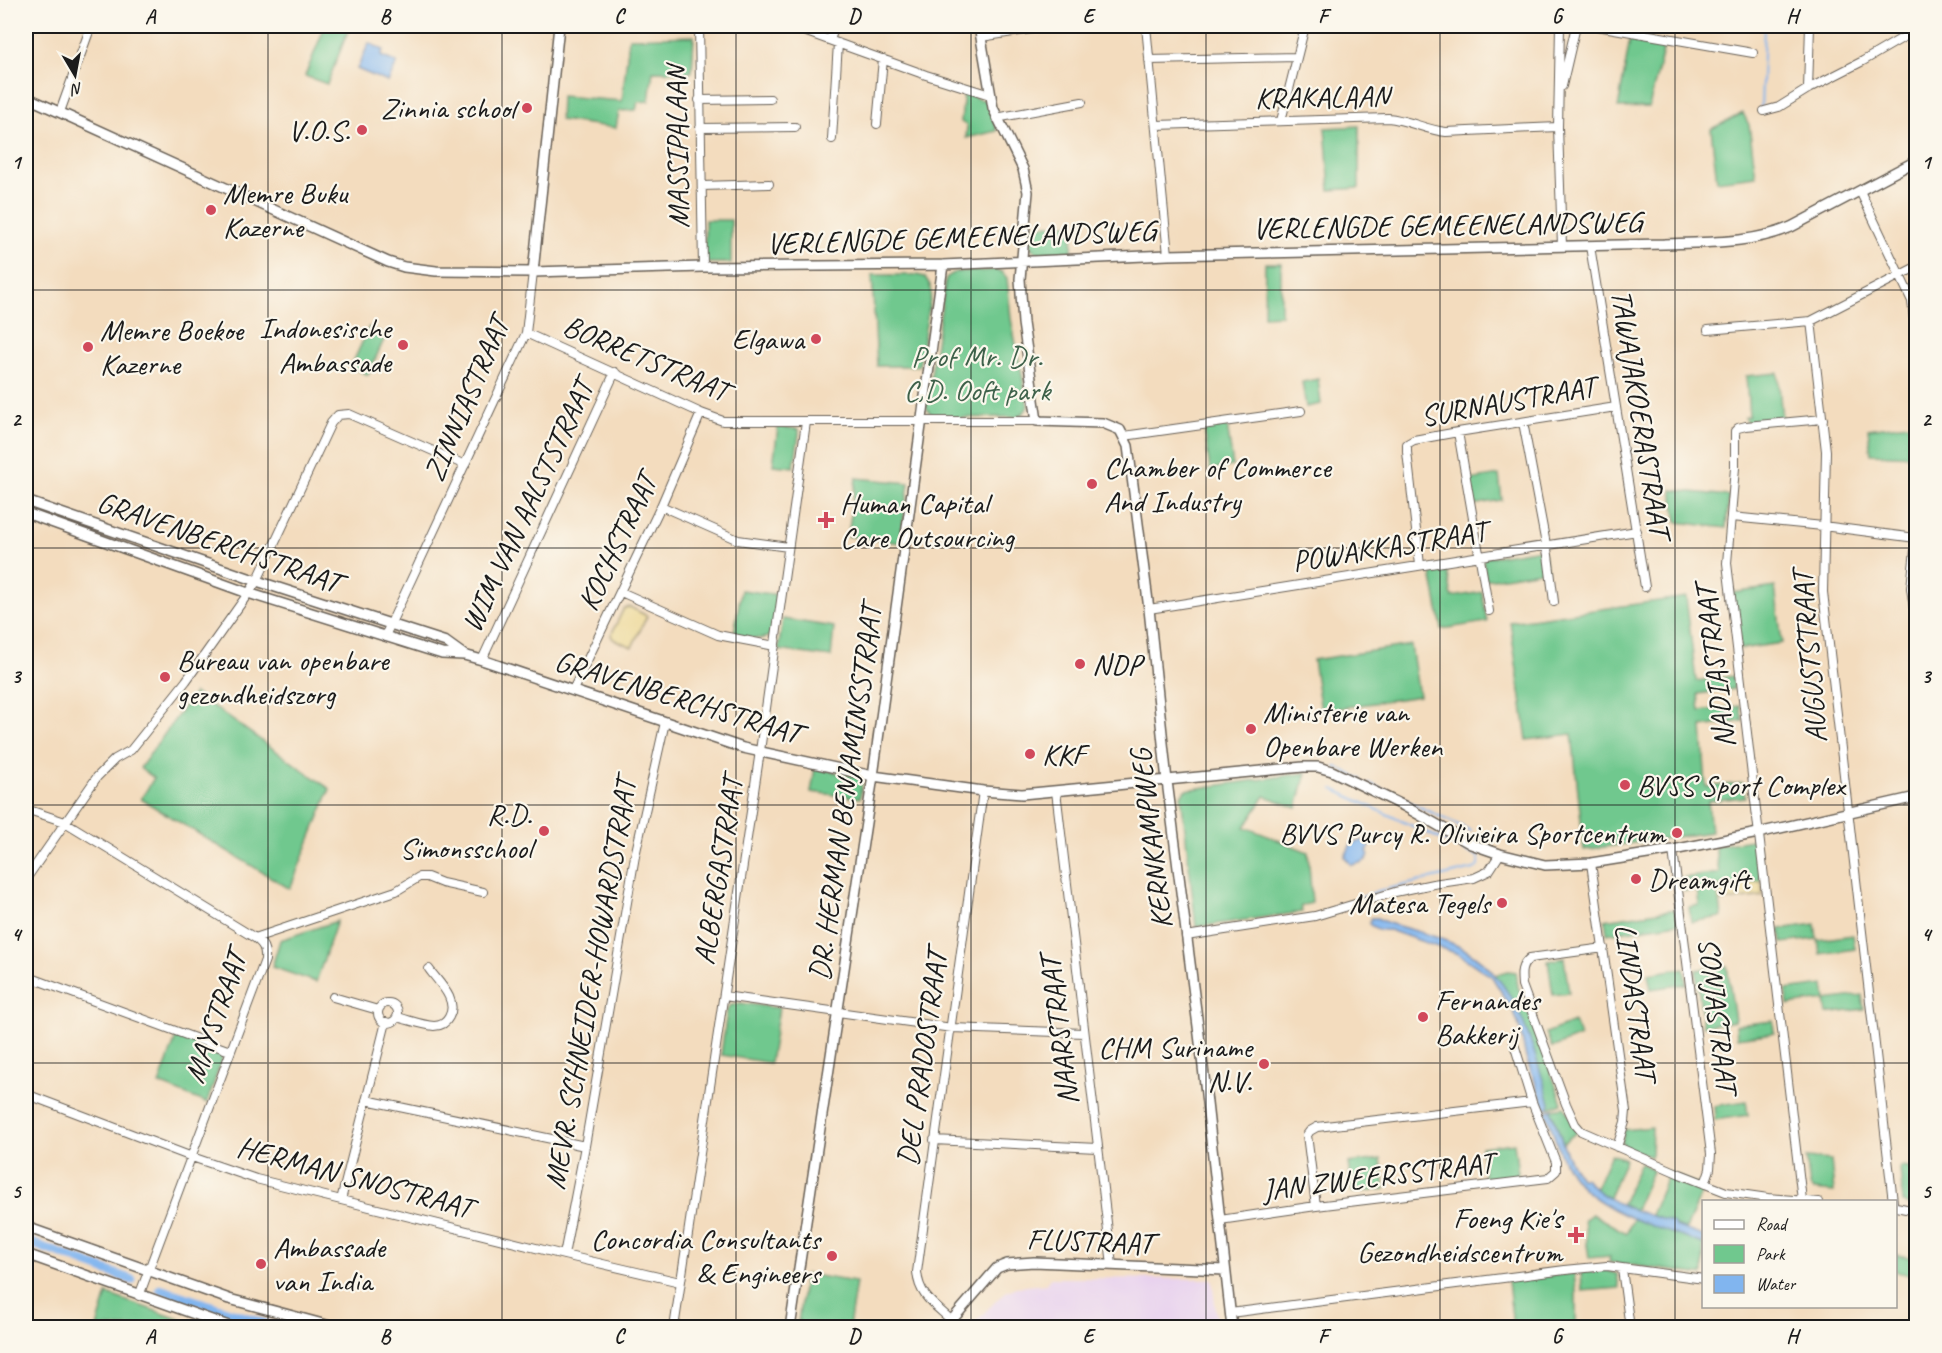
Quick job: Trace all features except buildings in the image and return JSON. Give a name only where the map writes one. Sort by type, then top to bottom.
[{"type":"street","points":[[60,112],[91,26]]},
{"type":"street","name":"ZINNIASTRAAT","points":[[385,636],[526,333],[559,26]]},
{"type":"street","name":"MASSIPALAAN","points":[[699,26],[703,267]]},
{"type":"street","points":[[790,26],[926,75],[990,95]]},
{"type":"street","points":[[832,139],[835,26]]},
{"type":"street","points":[[979,26],[996,118],[1023,169],[1028,192],[1020,279],[1023,323],[1037,421],[1103,423],[1120,430],[1124,436],[1301,411]]},
{"type":"street","points":[[981,37],[1051,26]]},
{"type":"street","points":[[1146,26],[1168,255]]},
{"type":"street","points":[[1281,121],[1305,26]]},
{"type":"street","points":[[1560,26],[1558,128],[1562,246]]},
{"type":"street","points":[[1560,101],[1576,26]]},
{"type":"street","points":[[1597,26],[1753,53]]},
{"type":"street","points":[[1808,89],[1810,26]]},
{"type":"street","points":[[1764,111],[1779,107],[1913,32],[1905,26]]},
{"type":"street","points":[[1149,60],[1298,57]]},
{"type":"street","points":[[877,124],[883,59]]},
{"type":"street","name":"VERLENGDE GEMEENELANDSWEG","points":[[26,97],[388,262],[404,267],[435,271],[533,272],[703,267],[943,265],[1168,255],[1674,244],[1756,238],[1791,227],[1917,161]]},
{"type":"street","points":[[699,100],[770,99]]},
{"type":"street","points":[[996,118],[1082,102]]},
{"type":"street","name":"KRAKALAAN","points":[[1156,124],[1388,118],[1446,132],[1558,128]]},
{"type":"street","points":[[700,129],[795,127]]},
{"type":"street","points":[[702,186],[769,184]]},
{"type":"street","points":[[1860,191],[1912,301],[1917,339]]},
{"type":"street","name":"TAWAJAKOERASTRAAT","points":[[1590,246],[1637,531],[1644,587]]},
{"type":"street","name":"DR. HERMAN BENJAMINSSTRAAT","points":[[790,1328],[873,776],[943,265]]},
{"type":"street","points":[[1708,330],[1811,321],[1917,267]]},
{"type":"street","name":"AUGUSTSTRAAT","points":[[1811,321],[1826,451],[1823,592],[1893,1200]]},
{"type":"street","name":"BORRETSTRAAT","points":[[526,333],[701,413],[723,420],[1037,421]]},
{"type":"street","name":"WIM VAN AALSTSTRAAT","points":[[482,660],[615,372]]},
{"type":"street","name":"SURNAUSTRAAT","points":[[1420,565],[1407,444],[1414,440],[1458,432],[1616,407]]},
{"type":"street","name":"KOCHSTRAAT","points":[[573,690],[661,506],[701,413]]},
{"type":"street","points":[[26,879],[97,777],[116,759],[131,750],[142,737],[186,681],[258,581],[331,423],[338,415],[349,414],[465,465]]},
{"type":"street","name":"NADIASTRAAT","points":[[1802,1200],[1727,563],[1735,468],[1735,431],[1746,426],[1823,419]]},
{"type":"street","name":"ALBERGASTRAAT","points":[[674,1328],[807,422]]},
{"type":"street","points":[[1523,422],[1554,602]]},
{"type":"street","points":[[1458,432],[1489,611]]},
{"type":"street","name":"KERNKAMPWEG","points":[[1124,436],[1128,446],[1149,609],[1167,781],[1202,1058],[1232,1328]]},
{"type":"street","name":"GRAVENBERCHSTRAAT","points":[[26,501],[389,625],[446,642],[464,655]]},
{"type":"street","points":[[661,506],[738,540],[788,547]]},
{"type":"street","name":"GRAVENBERCHSTRAAT","points":[[26,513],[249,593],[442,654],[464,655],[482,660],[743,748],[873,776],[1022,794],[1318,767],[1332,771],[1404,806],[1472,844],[1500,854],[1545,865],[1591,863],[1673,850],[1917,797]]},
{"type":"street","points":[[1732,517],[1823,526],[1917,539],[1911,588],[1917,623]]},
{"type":"street","name":"POWAKKASTRAAT","points":[[1149,609],[1637,531]]},
{"type":"street","points":[[621,592],[718,635],[775,646]]},
{"type":"street","name":"MEVR. SCHNEIDER-HOWARDSTRAAT","points":[[564,1256],[635,856],[665,722]]},
{"type":"street","name":"DEL PRADOSTRAAT","points":[[951,1320],[918,1285],[917,1272],[983,791]]},
{"type":"street","name":"NAARSTRAAT","points":[[1056,791],[1112,1266]]},
{"type":"street","name":"MAYSTRAAT","points":[[26,809],[65,822],[264,945],[265,960],[139,1296]]},
{"type":"street","name":"SONJASTRAAT","points":[[1673,850],[1711,1154],[1710,1169],[1705,1184]]},
{"type":"street","points":[[1186,936],[1315,916],[1395,892],[1474,878],[1490,871],[1500,854]]},
{"type":"street","name":"LINDASTRAAT","points":[[1591,863],[1626,1111],[1617,1147]]},
{"type":"street","points":[[255,938],[396,891],[419,877],[427,877],[442,883],[483,892]]},
{"type":"street","points":[[1604,948],[1530,958],[1524,963],[1520,972],[1522,985],[1575,1124],[1581,1131],[1726,1192],[1802,1200]]},
{"type":"street","points":[[397,1017],[431,1026],[443,1024],[448,1020],[452,1011],[452,1001],[429,969]]},
{"type":"street","points":[[26,976],[230,1052]]},
{"type":"street","points":[[724,996],[952,1028],[1083,1033]]},
{"type":"street","points":[[333,997],[378,1010]]},
{"type":"street","points":[[391,1003],[396,1007],[397,1017],[393,1022],[386,1022],[379,1017],[378,1010],[382,1005],[391,1003]]},
{"type":"street","points":[[341,1200],[386,1022]]},
{"type":"street","points":[[1316,1206],[1307,1136],[1310,1131],[1317,1127],[1532,1102],[1514,1044]]},
{"type":"street","name":"HERMAN SNOSTRAAT","points":[[26,1094],[256,1179],[564,1256],[680,1282]]},
{"type":"street","points":[[366,1100],[585,1146]]},
{"type":"street","name":"JAN ZWEERSSTRAAT","points":[[1220,1220],[1316,1206],[1541,1180],[1552,1175],[1557,1166],[1532,1102]]},
{"type":"street","points":[[934,1140],[1097,1148]]},
{"type":"street","points":[[1897,1207],[1917,1211]]},
{"type":"street","points":[[26,1227],[299,1323],[338,1328]]},
{"type":"street","points":[[26,1254],[234,1328]]},
{"type":"street","name":"FLUSTRAAT","points":[[945,1328],[997,1268],[1007,1264],[1034,1262],[1225,1270]]},
{"type":"street","points":[[1230,1313],[1607,1266],[1702,1280]]},
{"type":"street","points":[[1622,1269],[1630,1328]]},
{"type":"shaded area","points":[[1050,1278],[1212,1279],[1218,1327],[970,1327],[1004,1293],[1017,1287],[1046,1284]]},
{"type":"green space","points":[[325,26],[350,26],[327,84],[305,76]]},
{"type":"green space","points":[[694,36],[692,72],[653,71],[649,101],[638,102],[636,110],[619,111],[616,128],[560,120],[561,96],[622,101],[629,38]]},
{"type":"green space","points":[[1630,39],[1664,46],[1649,107],[1618,108]]},
{"type":"green space","points":[[964,91],[974,94],[975,98],[987,101],[997,131],[966,138],[967,126],[961,122]]},
{"type":"green space","points":[[1743,113],[1749,125],[1756,176],[1717,181],[1711,129]]},
{"type":"green space","points":[[1359,126],[1359,188],[1330,190],[1325,128]]},
{"type":"green space","points":[[705,220],[731,220],[731,263],[705,263]]},
{"type":"green space","points":[[1073,224],[1072,253],[1040,255],[1031,248],[1031,226]]},
{"type":"green space","points":[[1265,263],[1281,263],[1281,315],[1264,316]]},
{"type":"green space","name":"Prof Mr. Dr. C,D. Ooft park","points":[[996,270],[1002,272],[1007,278],[1011,319],[1028,406],[1024,413],[1016,417],[938,418],[926,407],[946,278],[955,272]]},
{"type":"green space","points":[[872,275],[917,275],[925,277],[930,285],[931,294],[919,366],[877,366]]},
{"type":"green space","points":[[369,327],[386,335],[368,375],[351,367]]},
{"type":"green space","points":[[1778,373],[1782,419],[1746,422],[1745,417],[1749,416],[1746,376]]},
{"type":"green space","points":[[1318,379],[1321,404],[1306,407],[1302,382]]},
{"type":"green space","points":[[1916,423],[1916,456],[1871,454],[1868,429]]},
{"type":"green space","points":[[1227,424],[1233,466],[1210,470],[1204,427]]},
{"type":"green space","points":[[778,427],[799,429],[794,467],[773,465]]},
{"type":"green space","points":[[1499,475],[1502,500],[1473,505],[1469,480]]},
{"type":"green space","points":[[856,478],[909,483],[900,543],[848,536]]},
{"type":"green space","points":[[1672,490],[1729,496],[1726,528],[1677,522]]},
{"type":"green space","points":[[1541,549],[1547,570],[1486,580],[1484,558]]},
{"type":"green space","points":[[1447,570],[1452,597],[1482,592],[1487,622],[1442,629],[1431,573]]},
{"type":"green space","points":[[1775,587],[1782,643],[1740,649],[1733,593]]},
{"type":"green space","points":[[741,590],[779,595],[772,634],[760,638],[734,635]]},
{"type":"green space","points":[[1686,597],[1696,681],[1733,676],[1734,689],[1698,694],[1700,711],[1740,706],[1743,721],[1702,727],[1706,787],[1743,783],[1745,797],[1708,801],[1711,832],[1584,850],[1572,734],[1527,740],[1510,622]]},
{"type":"green space","points":[[783,619],[834,627],[831,657],[778,650]]},
{"type":"green space","points":[[1411,645],[1419,696],[1321,711],[1313,660]]},
{"type":"green space","points":[[194,693],[330,789],[290,889],[141,799],[154,778],[140,768]]},
{"type":"green space","points":[[815,768],[857,777],[862,783],[860,798],[811,792]]},
{"type":"green space","points":[[1306,773],[1297,808],[1265,796],[1245,827],[1308,852],[1312,903],[1301,906],[1302,912],[1196,927],[1181,796],[1185,790]]},
{"type":"green space","points":[[1751,840],[1757,845],[1761,881],[1718,887],[1722,917],[1691,922],[1689,907],[1699,905],[1697,890],[1684,891],[1682,878],[1719,873],[1715,846]]},
{"type":"green space","points":[[1676,909],[1678,923],[1607,934],[1605,920]]},
{"type":"green space","points":[[337,921],[316,982],[272,967],[280,940]]},
{"type":"green space","points":[[1815,924],[1817,939],[1782,943],[1780,929]]},
{"type":"green space","points":[[1853,935],[1855,949],[1820,954],[1818,940]]},
{"type":"green space","points":[[1564,958],[1569,993],[1553,995],[1548,961]]},
{"type":"green space","points":[[1727,966],[1735,1021],[1703,1026],[1696,970]]},
{"type":"green space","points":[[1684,968],[1686,984],[1651,989],[1648,974]]},
{"type":"green space","points":[[1508,971],[1516,972],[1518,987],[1562,1103],[1549,1108],[1544,1084],[1516,1006],[1495,975]]},
{"type":"green space","points":[[1824,985],[1826,1000],[1862,995],[1864,1009],[1827,1014],[1825,1000],[1788,1005],[1786,990]]},
{"type":"green space","points":[[740,1003],[779,1008],[770,1063],[721,1055],[727,1011],[729,1006]]},
{"type":"green space","points":[[1773,1021],[1774,1033],[1737,1038],[1736,1025]]},
{"type":"green space","points":[[1574,1022],[1580,1036],[1552,1048],[1546,1033]]},
{"type":"green space","points":[[177,1035],[224,1053],[207,1103],[159,1084]]},
{"type":"green space","points":[[1746,1101],[1748,1115],[1715,1120],[1714,1106]]},
{"type":"green space","points":[[1564,1107],[1578,1131],[1563,1143],[1552,1111]]},
{"type":"green space","points":[[1652,1127],[1651,1157],[1626,1147],[1622,1143],[1624,1130]]},
{"type":"green space","points":[[1514,1143],[1518,1173],[1515,1176],[1484,1180],[1481,1147]]},
{"type":"green space","points":[[1611,1154],[1625,1159],[1609,1198],[1595,1190]]},
{"type":"green space","points":[[1806,1158],[1831,1160],[1834,1192],[1813,1190],[1810,1186]]},
{"type":"green space","points":[[1381,1159],[1385,1189],[1352,1193],[1348,1163]]},
{"type":"green space","points":[[1640,1163],[1653,1169],[1635,1210],[1622,1204]]},
{"type":"green space","points":[[1900,1167],[1916,1169],[1916,1206],[1903,1203]]},
{"type":"green space","points":[[1669,1173],[1704,1187],[1686,1230],[1651,1215]]},
{"type":"green space","points":[[1592,1214],[1626,1233],[1634,1218],[1702,1244],[1702,1275],[1609,1262],[1610,1256],[1589,1258],[1584,1220]]},
{"type":"green space","points":[[1897,1255],[1916,1258],[1916,1276],[1897,1272]]},
{"type":"green space","points":[[1605,1270],[1617,1274],[1619,1288],[1582,1291],[1581,1272]]},
{"type":"green space","points":[[1574,1273],[1576,1327],[1513,1327],[1508,1281]]},
{"type":"green space","points":[[805,1274],[856,1282],[849,1327],[798,1322]]},
{"type":"green space","points":[[107,1294],[196,1325],[204,1327],[97,1327]]},
{"type":"sand","points":[[630,607],[647,616],[632,647],[613,639],[611,635],[624,608]]},
{"type":"sand","points":[[1761,881],[1763,896],[1719,902],[1717,887]]},
{"type":"water","points":[[369,43],[383,50],[381,56],[397,63],[388,82],[357,69]]},
{"type":"water","points":[[1368,839],[1371,845],[1367,851],[1368,858],[1351,865],[1345,857],[1351,844]]},
{"type":"water","points":[[1371,918],[1450,942],[1478,958],[1495,974],[1508,993],[1529,1036],[1550,1103],[1549,1108],[1545,1108],[1526,1058],[1514,1012],[1492,977],[1458,954],[1389,930],[1376,928],[1369,924]]},
{"type":"water","points":[[1553,1109],[1552,1112],[1564,1146],[1580,1178],[1585,1178],[1603,1195],[1614,1201],[1702,1236],[1702,1244],[1631,1218],[1596,1199],[1571,1174],[1563,1160],[1545,1112]]},
{"type":"waterway","points":[[1761,109],[1764,26]]},
{"type":"waterway","points":[[1336,767],[1361,779]]},
{"type":"waterway","points":[[1369,783],[1471,831]]},
{"type":"waterway","points":[[1333,789],[1479,857],[1479,866],[1474,869],[1378,891],[1355,900]]},
{"type":"waterway","points":[[26,1241],[132,1280]]},
{"type":"waterway","points":[[160,1289],[278,1328]]},
{"type":"place","name":"Zinnia school","points":[[527,108]]},
{"type":"place","name":"V.O.S.","points":[[362,130]]},
{"type":"place","name":"Memre Buku Kazerne","points":[[211,210]]},
{"type":"place","name":"Elgawa","points":[[816,339]]},
{"type":"place","name":"Indonesische Ambassade","points":[[403,345]]},
{"type":"place","name":"Memre Boekoe Kazerne","points":[[88,347]]},
{"type":"place","name":"Chamber of Commerce And Industry","points":[[1092,484]]},
{"type":"place","name":"Human Capital Care Outsourcing","points":[[826,520]]},
{"type":"place","name":"NDP","points":[[1080,664]]},
{"type":"place","name":"Bureau van openbare gezondheidszorg","points":[[165,677]]},
{"type":"place","name":"Ministerie van Openbare Werken","points":[[1251,729]]},
{"type":"place","name":"KKF","points":[[1030,754]]},
{"type":"place","name":"BVSS Sport Complex","points":[[1625,785]]},
{"type":"place","name":"R.D. Simonsschool","points":[[544,831]]},
{"type":"place","name":"BVVS Purcy R. Olivieira Sportcentrum","points":[[1677,833]]},
{"type":"place","name":"Dreamgift","points":[[1636,879]]},
{"type":"place","name":"Matesa Tegels","points":[[1502,903]]},
{"type":"place","name":"Fernandes Bakkerij","points":[[1423,1017]]},
{"type":"place","name":"CHM Suriname N.V.","points":[[1264,1064]]},
{"type":"place","name":"Foeng Kie's Gezondheidscentrum","points":[[1576,1235]]},
{"type":"place","name":"Concordia Consultants & Engineers","points":[[832,1256]]},
{"type":"place","name":"Ambassade van India","points":[[261,1264]]}]
